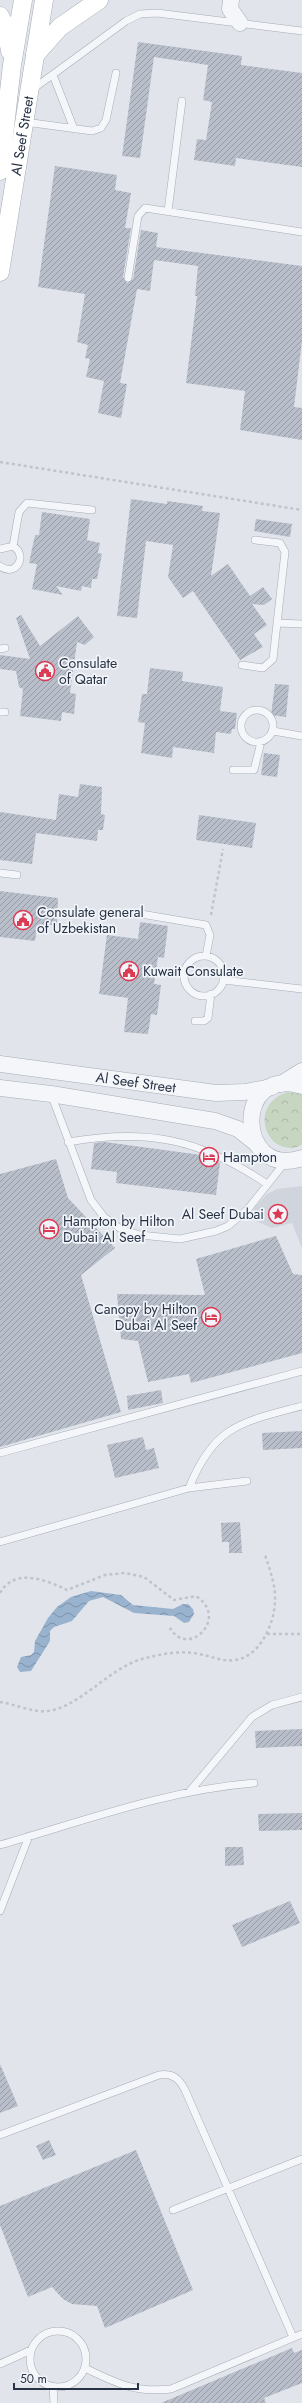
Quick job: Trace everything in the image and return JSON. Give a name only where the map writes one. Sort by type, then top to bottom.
[{"type":"main road","points":[[0,171],[3,105],[23,0]]},
{"type":"main road","name":"Al Seef Street","points":[[0,272],[44,0]]},
{"type":"main road","points":[[35,56],[60,27],[99,0]]},
{"type":"main road","points":[[0,16],[9,37],[12,64]]},
{"type":"street","points":[[231,0],[230,9],[240,23]]},
{"type":"street","name":"Al Seef Street","points":[[0,1064],[216,1093],[238,1093],[276,1085],[302,1086]]},
{"type":"street","name":"Al Seef Street","points":[[257,1144],[250,1126],[252,1107],[260,1095],[302,1071]]},
{"type":"street","name":"Al Seef Street","points":[[0,1088],[51,1094],[215,1121],[238,1129],[265,1152],[286,1160],[302,1158]]},
{"type":"lane","points":[[29,92],[126,21],[140,14],[157,13],[302,31]]},
{"type":"lane","points":[[25,122],[97,131],[104,125],[116,73]]},
{"type":"lane","points":[[53,74],[74,129]]},
{"type":"lane","points":[[168,211],[182,101]]},
{"type":"lane","points":[[128,278],[139,212],[149,208],[302,232]]},
{"type":"lane","points":[[13,546],[19,512],[27,503],[92,510]]},
{"type":"lane","points":[[242,665],[263,668],[271,663],[273,659],[284,549],[280,543],[255,540]]},
{"type":"lane","points":[[0,549],[4,546],[13,546],[20,553],[20,562],[17,567],[8,570],[0,566]]},
{"type":"lane","points":[[276,623],[302,624]]},
{"type":"lane","points":[[253,711],[264,712],[272,720],[273,731],[266,740],[261,742],[250,741],[242,733],[241,722],[247,713],[253,711]]},
{"type":"lane","points":[[273,731],[302,736]]},
{"type":"lane","points":[[233,770],[254,770],[261,742]]},
{"type":"lane","points":[[0,872],[18,875]]},
{"type":"lane","points":[[141,914],[202,922],[208,928],[210,935],[206,956]]},
{"type":"lane","points":[[206,956],[212,958],[222,967],[223,980],[217,991],[211,994],[198,995],[188,988],[185,982],[185,969],[188,963],[193,959],[206,956]]},
{"type":"lane","points":[[223,980],[302,989]]},
{"type":"lane","points":[[195,1021],[204,1021],[208,1018],[211,994]]},
{"type":"lane","points":[[51,1094],[91,1200],[100,1211],[121,1229],[140,1235],[180,1238],[216,1232],[238,1218],[286,1160]]},
{"type":"lane","points":[[68,1142],[103,1136],[124,1135],[172,1140],[206,1150],[238,1164],[267,1184]]},
{"type":"lane","points":[[0,1452],[302,1371]]},
{"type":"lane","points":[[189,1488],[210,1447],[223,1435],[237,1425],[253,1419],[302,1406]]},
{"type":"lane","points":[[0,1542],[189,1488],[247,1481]]},
{"type":"lane","points":[[190,1791],[252,1717],[272,1705],[302,1697]]},
{"type":"lane","points":[[0,1845],[190,1791],[254,1783]]},
{"type":"lane","points":[[0,1911],[29,1836]]},
{"type":"lane","points":[[0,2135],[167,2074],[181,2082],[293,2337]]},
{"type":"lane","points":[[173,2210],[302,2158]]},
{"type":"lane","points":[[0,2364],[31,2350],[40,2337],[55,2331],[63,2332],[77,2339],[82,2345],[86,2360],[85,2368],[81,2375],[72,2383],[61,2387],[53,2387],[39,2380],[34,2374],[31,2366],[31,2350]]},
{"type":"lane","points":[[85,2368],[133,2389],[152,2391],[170,2389],[302,2334]]},
{"type":"lane","points":[[53,2387],[54,2403]]},
{"type":"path","points":[[0,462],[302,510]]},
{"type":"path","points":[[208,928],[222,849]]},
{"type":"path","points":[[0,1702],[47,1712],[59,1709],[115,1672],[142,1659],[183,1652],[220,1660],[236,1660],[256,1649],[267,1634],[275,1603],[271,1576],[265,1555]]},
{"type":"path","points":[[0,1592],[9,1583],[20,1578],[32,1577],[50,1582],[67,1590],[115,1573],[134,1574],[153,1582],[174,1600],[196,1596],[207,1606],[209,1621],[201,1634],[189,1639],[183,1639],[178,1637],[170,1628]]},
{"type":"path","points":[[267,1634],[302,1634]]},
{"type":"shaded area","name":"Al Seef Dubai","points":[[302,1186],[302,1248],[292,1223],[272,1228],[256,1221],[254,1208],[267,1194],[277,1189]]},
{"type":"green space","points":[[288,1092],[302,1094],[302,1145],[290,1148],[279,1145],[271,1139],[266,1129],[265,1119],[267,1108],[275,1099]]},
{"type":"water","points":[[91,1591],[121,1595],[133,1605],[173,1609],[183,1604],[188,1604],[193,1609],[194,1614],[189,1622],[184,1623],[174,1616],[134,1613],[103,1597],[89,1601],[72,1621],[54,1627],[50,1631],[50,1641],[31,1671],[20,1672],[17,1667],[21,1657],[31,1655],[34,1652],[35,1641],[48,1618],[57,1607],[71,1597]]},
{"type":"building","points":[[138,42],[242,56],[241,65],[302,73],[302,167],[236,158],[235,166],[194,160],[197,139],[206,140],[212,102],[203,100],[208,65],[154,57],[140,158],[122,156]]},
{"type":"building","points":[[55,166],[117,175],[115,190],[131,193],[125,228],[131,228],[123,277],[127,283],[133,279],[141,230],[158,233],[156,247],[302,266],[302,341],[294,407],[302,408],[302,440],[240,430],[245,391],[186,383],[197,296],[195,296],[198,266],[154,260],[150,291],[137,289],[120,383],[127,384],[121,418],[98,413],[104,381],[86,377],[90,359],[85,358],[88,345],[77,342],[85,294],[38,287]]},
{"type":"building","points":[[131,499],[167,504],[167,501],[203,506],[202,511],[220,513],[211,576],[228,564],[250,596],[263,587],[272,599],[264,605],[252,604],[267,625],[254,634],[263,647],[240,660],[193,591],[183,598],[168,577],[173,545],[146,541],[137,618],[117,616]]},
{"type":"building","points":[[42,512],[90,519],[87,540],[100,543],[98,553],[102,554],[97,579],[92,579],[91,588],[82,586],[81,591],[56,586],[63,595],[32,589],[37,564],[29,563],[35,535],[39,535]]},
{"type":"building","points":[[256,519],[292,524],[290,537],[254,531]]},
{"type":"building","name":"Consulate of Qatar","points":[[21,615],[40,646],[78,616],[94,637],[85,645],[77,642],[70,693],[76,694],[74,714],[62,712],[61,721],[20,716],[23,689],[19,687],[16,671],[0,669],[0,655],[30,659],[16,618]]},
{"type":"building","points":[[150,668],[183,672],[182,681],[223,687],[220,711],[237,713],[235,729],[232,729],[231,734],[216,732],[214,753],[173,747],[172,758],[141,753],[145,723],[138,722],[142,694],[147,694]]},
{"type":"building","points":[[275,684],[289,685],[286,717],[271,715]]},
{"type":"building","points":[[264,753],[280,755],[277,777],[261,775]]},
{"type":"building","points":[[80,784],[102,787],[101,814],[105,815],[103,830],[98,830],[97,841],[36,833],[32,864],[0,860],[0,812],[56,820],[59,794],[78,797]]},
{"type":"building","points":[[199,815],[256,823],[252,848],[196,840]]},
{"type":"building","name":"Consulate general of Uzbekistan","points":[[0,891],[58,898],[57,925],[46,925],[45,929],[37,928],[35,941],[0,937]]},
{"type":"building","name":"Kuwait Consulate","points":[[140,922],[168,926],[164,958],[158,957],[154,984],[161,985],[157,1015],[151,1014],[148,1034],[124,1032],[128,998],[99,994],[107,935],[138,939]]},
{"type":"building","points":[[105,1142],[201,1155],[217,1161],[220,1163],[216,1195],[116,1183],[117,1172],[91,1169],[94,1143]]},
{"type":"building","points":[[56,1159],[68,1198],[115,1248],[81,1275],[121,1412],[0,1447],[0,1174]]},
{"type":"building","name":"Canopy by Hilton Dubai Al Seef","points":[[276,1236],[293,1274],[302,1275],[302,1353],[191,1383],[189,1374],[148,1382],[138,1341],[121,1339],[117,1294],[205,1295],[196,1259]]},
{"type":"building","points":[[161,1390],[163,1403],[128,1410],[127,1396]]},
{"type":"building","points":[[302,1431],[302,1448],[263,1450],[262,1433]]},
{"type":"building","points":[[143,1437],[146,1450],[154,1448],[159,1468],[115,1478],[107,1445]]},
{"type":"building","points":[[240,1522],[242,1553],[229,1553],[229,1542],[222,1542],[221,1523]]},
{"type":"building","points":[[302,1729],[302,1746],[256,1748],[255,1731]]},
{"type":"building","points":[[302,1813],[302,1830],[259,1831],[258,1814]]},
{"type":"building","points":[[225,1847],[243,1847],[244,1865],[225,1866]]},
{"type":"building","points":[[290,1901],[300,1923],[242,1947],[232,1925]]},
{"type":"building","points":[[0,2064],[18,2106],[0,2113]]},
{"type":"building","points":[[49,2140],[56,2155],[43,2160],[36,2146]]},
{"type":"building","points":[[136,2150],[193,2290],[105,2328],[97,2306],[72,2304],[63,2299],[52,2287],[28,2297],[0,2225],[0,2206]]},
{"type":"building","points":[[292,2348],[294,2353],[302,2350],[302,2383],[264,2398],[266,2403],[161,2403]]},
{"type":"place","name":"Consulate of Qatar","points":[[45,671]]},
{"type":"place","name":"Consulate general of Uzbekistan","points":[[23,920]]},
{"type":"place","name":"Kuwait Consulate","points":[[129,971]]},
{"type":"place","name":"Hampton","points":[[209,1157]]},
{"type":"place","name":"Al Seef Dubai","points":[[278,1214]]},
{"type":"place","name":"Hampton by Hilton Dubai Al Seef","points":[[49,1229]]},
{"type":"place","name":"Canopy by Hilton Dubai Al Seef","points":[[211,1317]]}]
